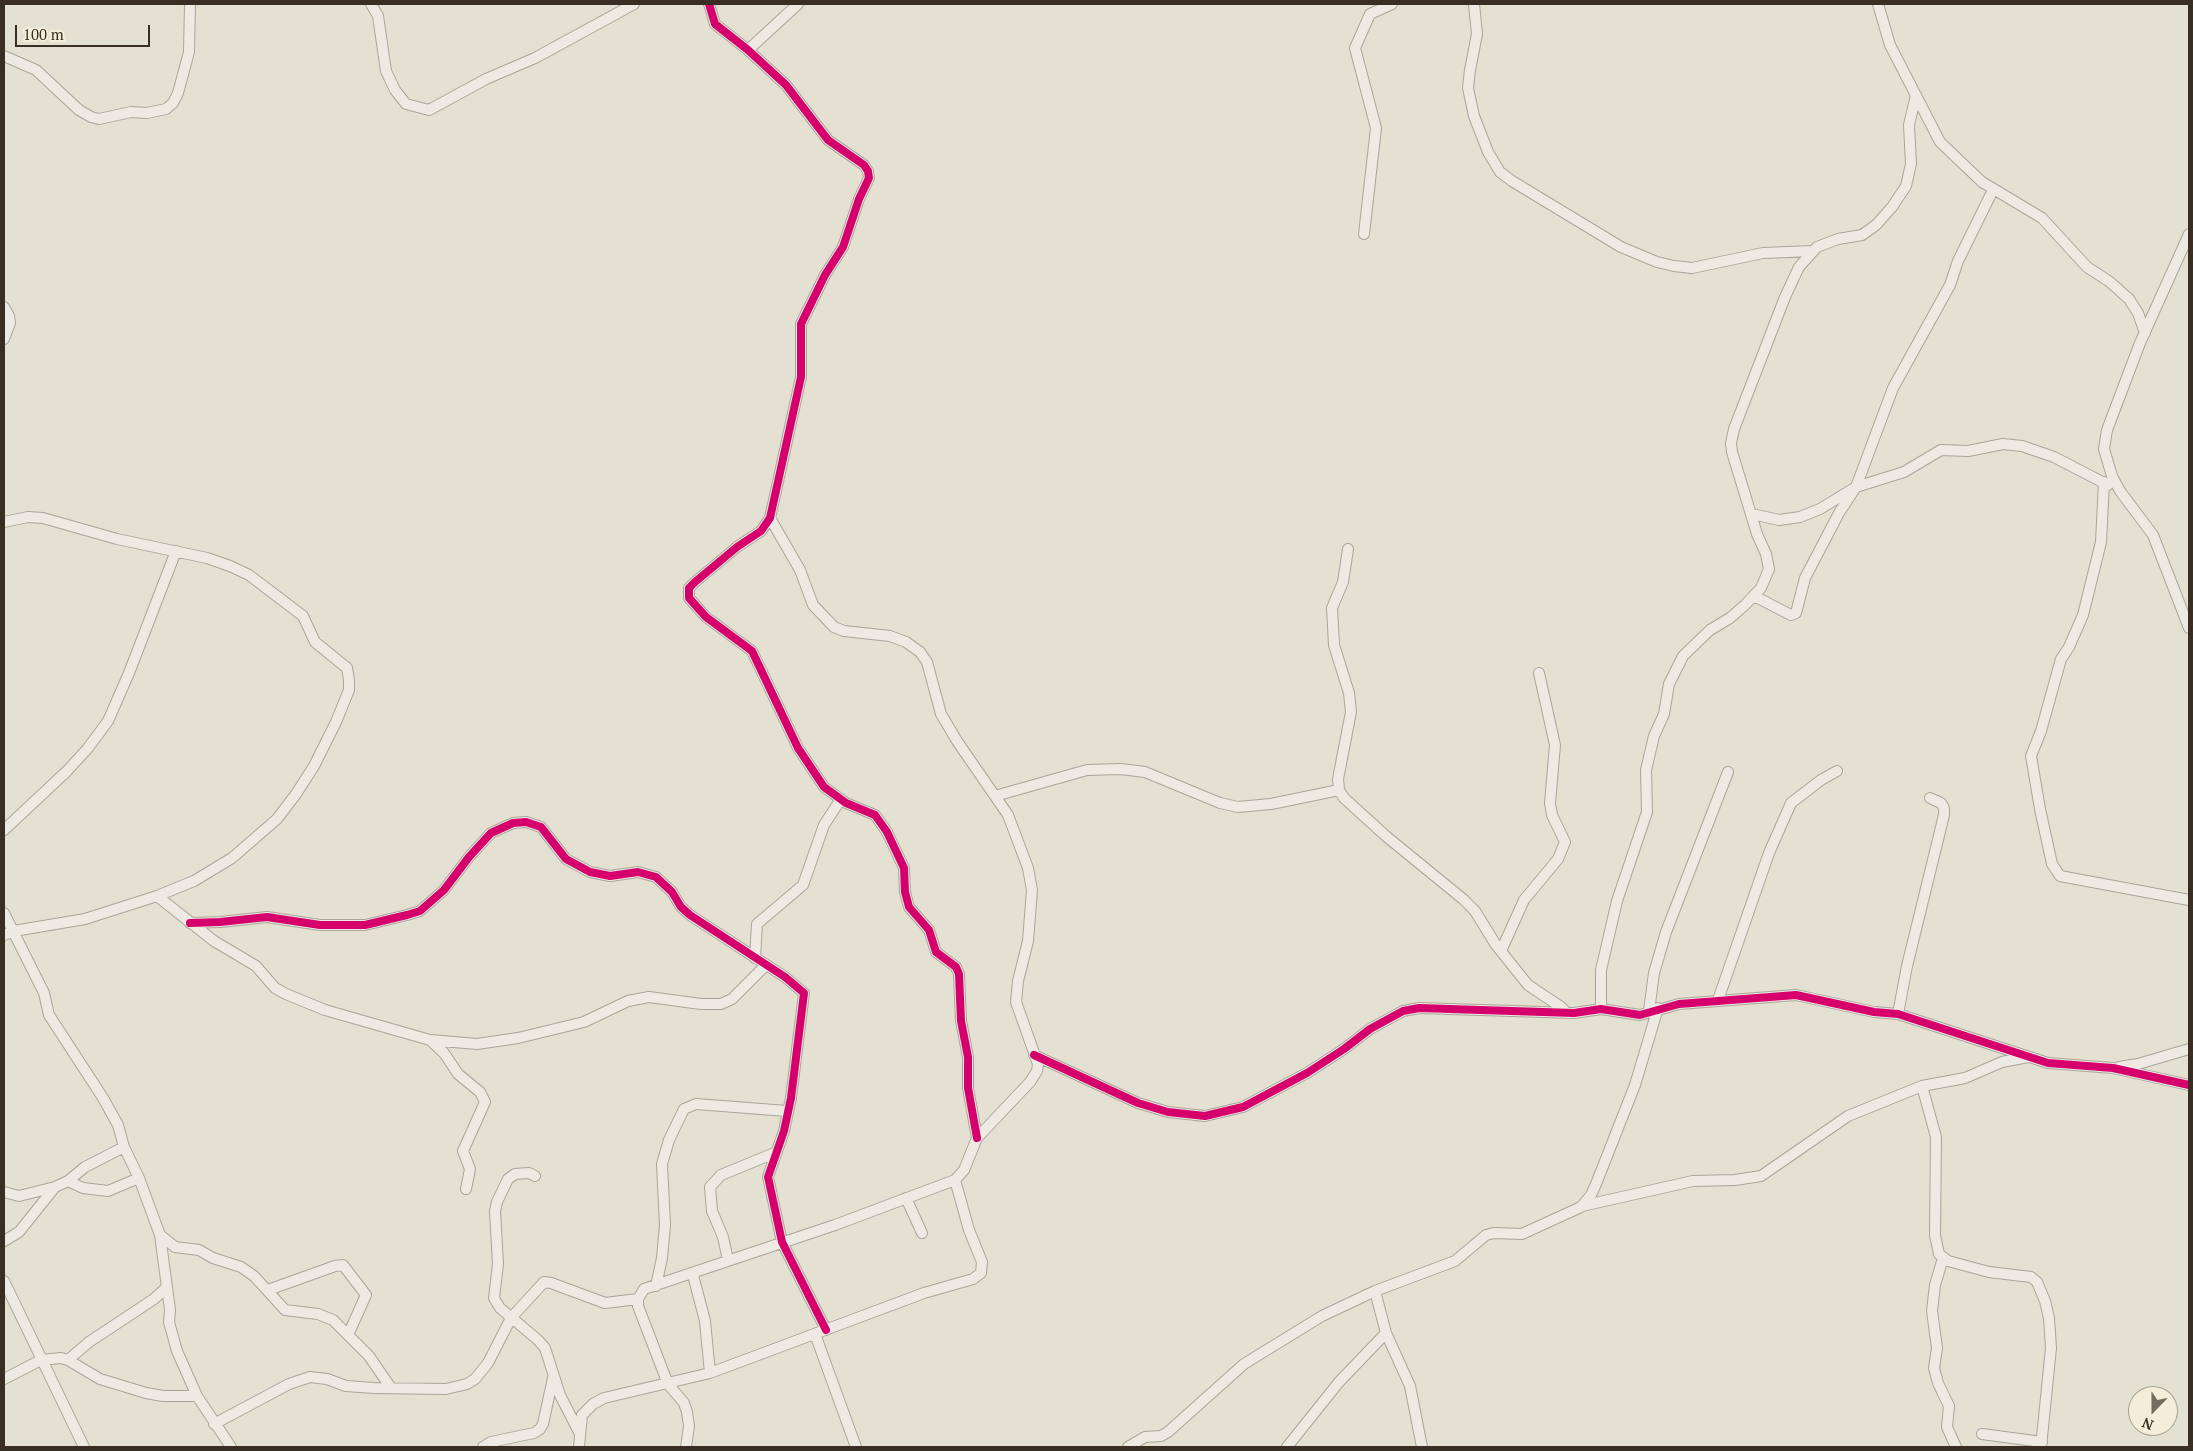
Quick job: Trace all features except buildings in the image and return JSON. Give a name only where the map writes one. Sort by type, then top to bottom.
[{"type":"street","points":[[4,56],[36,70],[79,110],[91,117],[99,119],[131,112],[147,113],[166,109],[173,103],[178,93],[187,59],[190,34],[190,4]]},
{"type":"street","points":[[371,4],[378,16],[386,71],[394,90],[406,104],[429,110],[486,79],[535,58],[634,4]]},
{"type":"street","points":[[709,4],[715,24],[748,50],[786,85],[828,140],[864,165],[868,171],[869,178],[859,199],[843,247],[822,282],[801,324],[801,377],[770,518],[761,531],[737,547],[695,582],[689,588],[689,598],[706,617],[752,651],[798,748],[824,787],[841,799],[874,814],[881,822],[901,860],[906,902],[929,930],[936,952],[956,967],[959,974],[961,1021],[968,1057],[968,1088],[977,1138]]},
{"type":"street","points":[[748,50],[798,4]]},
{"type":"street","points":[[1364,234],[1376,128],[1355,48],[1370,14],[1392,4]]},
{"type":"street","points":[[1474,4],[1477,34],[1468,88],[1474,116],[1488,152],[1500,172],[1621,247],[1657,262],[1674,266],[1692,268],[1763,253],[1813,250],[1838,239],[1862,235],[1876,225],[1892,207],[1906,186],[1911,164],[1908,132],[1916,96]]},
{"type":"street","points":[[1878,4],[1890,45],[1940,142],[1993,190],[2042,218],[2087,267],[2110,282],[2129,299],[2138,312],[2145,333]]},
{"type":"street","points":[[1754,596],[1794,615],[1810,568],[1839,513],[1856,487],[1894,388],[1950,285],[1958,260],[1993,190]]},
{"type":"street","points":[[2189,234],[2145,333],[2105,441],[2105,458],[2120,491],[2150,530],[2185,608],[2189,628]]},
{"type":"street","points":[[1601,1009],[1601,970],[1617,901],[1647,812],[1646,770],[1654,736],[1664,714],[1668,684],[1683,656],[1694,644],[1710,630],[1737,614],[1754,596],[1765,580],[1769,563],[1731,448],[1734,429],[1785,297],[1799,267],[1813,250]]},
{"type":"street","points":[[4,307],[9,316],[10,323],[4,339]]},
{"type":"street","points":[[1752,514],[1779,520],[1800,517],[1820,509],[1856,487],[1904,472],[1941,450],[1968,451],[2003,444],[2022,446],[2054,457],[2120,491]]},
{"type":"street","points":[[2104,482],[2101,542],[2083,615],[2069,647],[2061,659],[2041,731],[2031,756],[2042,817],[2052,864],[2060,876],[2189,900]]},
{"type":"street","points":[[4,522],[28,517],[43,518],[118,539],[207,558],[249,575],[303,616],[315,642],[347,668],[349,690],[336,722],[314,766],[277,820],[232,858],[194,880],[157,896],[85,919],[14,931],[4,935]]},
{"type":"street","points":[[686,1447],[689,1426],[684,1403],[668,1384],[638,1306],[638,1299],[644,1289],[692,1275],[728,1260],[955,1180],[964,1170],[977,1138],[1035,1077],[1038,1064],[1016,1002],[1018,981],[1029,932],[1032,890],[1028,868],[1008,815],[956,741],[941,714],[927,662],[920,652],[906,642],[890,636],[844,632],[834,627],[813,605],[800,570],[770,518]]},
{"type":"street","points":[[1348,549],[1343,582],[1332,608],[1334,645],[1349,693],[1351,712],[1338,779],[1339,790],[1351,805],[1386,837],[1463,899],[1475,911],[1501,951],[1520,972],[1528,985],[1567,1013]]},
{"type":"street","points":[[4,830],[72,765],[108,721],[129,673],[176,551]]},
{"type":"street","points":[[1501,951],[1524,900],[1558,858],[1565,842],[1557,826],[1550,804],[1555,744],[1539,673]]},
{"type":"street","points":[[995,796],[1087,770],[1121,769],[1145,772],[1220,803],[1238,806],[1251,807],[1339,790]]},
{"type":"street","points":[[1718,1000],[1769,853],[1791,803],[1821,780],[1837,771]]},
{"type":"street","points":[[1581,1207],[1591,1195],[1637,1078],[1654,1010],[1654,973],[1666,932],[1728,772]]},
{"type":"street","points":[[1898,1014],[1907,966],[1944,815],[1944,808],[1941,803],[1930,798]]},
{"type":"street","points":[[755,958],[757,924],[803,885],[819,838],[841,799]]},
{"type":"street","points":[[190,922],[220,922],[267,917],[320,925],[365,925],[407,915],[420,911],[444,890],[469,857],[491,834],[513,823],[526,822],[541,827],[566,859],[590,872],[610,876],[638,872],[656,877],[672,892],[681,906],[690,915],[800,988],[805,998],[800,1017],[793,1084],[777,1152],[768,1177],[782,1242],[826,1330]]},
{"type":"street","points":[[157,896],[214,941],[256,966],[275,988],[286,994],[325,1010],[430,1040],[477,1044],[518,1038],[584,1022],[628,1001],[649,997],[721,1004],[732,999],[766,965]]},
{"type":"street","points":[[4,913],[44,993],[49,1015],[110,1110],[118,1126],[124,1147],[139,1178],[160,1234],[170,1332],[197,1396],[231,1447]]},
{"type":"street","points":[[1034,1055],[1138,1103],[1168,1112],[1205,1116],[1243,1107],[1307,1073],[1344,1049],[1370,1029],[1403,1011],[1419,1008],[1567,1013],[1601,1009],[1640,1015],[1654,1010],[1718,1000],[1796,995],[1874,1012],[1898,1014],[2048,1063],[2113,1068],[2189,1086]]},
{"type":"street","points":[[430,1040],[444,1053],[458,1074],[480,1092],[484,1102],[463,1151],[470,1169],[466,1189]]},
{"type":"street","points":[[2113,1068],[2138,1064],[2189,1049]]},
{"type":"street","points":[[1128,1447],[1145,1438],[1162,1436],[1172,1429],[1224,1380],[1276,1343],[1343,1305],[1455,1261],[1486,1235],[1494,1233],[1522,1234],[1581,1207],[1692,1181],[1735,1180],[1761,1176],[1848,1116],[1922,1086],[1965,1078],[2002,1062],[2030,1057]]},
{"type":"street","points":[[1922,1086],[1936,1137],[1935,1235],[1939,1254],[1943,1258],[1989,1272],[2031,1277],[2037,1282],[2049,1318],[2051,1348],[2041,1445],[1982,1434]]},
{"type":"street","points":[[656,1286],[662,1258],[665,1216],[662,1164],[669,1140],[684,1109],[696,1104],[787,1111]]},
{"type":"street","points":[[4,1192],[19,1196],[55,1187],[68,1182],[85,1167],[124,1147]]},
{"type":"street","points":[[728,1260],[723,1238],[712,1211],[710,1187],[721,1175],[777,1152]]},
{"type":"street","points":[[535,1176],[529,1173],[515,1174],[508,1179],[495,1211],[498,1264],[494,1298],[500,1308],[542,1344],[550,1362],[560,1395],[580,1434]]},
{"type":"street","points":[[68,1182],[83,1188],[108,1191],[139,1178]]},
{"type":"street","points":[[579,1447],[582,1415],[593,1404],[604,1398],[668,1384],[710,1372],[924,1293],[972,1279],[982,1272],[982,1262],[969,1230],[955,1180]]},
{"type":"street","points":[[4,1241],[21,1230],[55,1187]]},
{"type":"street","points":[[906,1198],[922,1233]]},
{"type":"street","points":[[160,1234],[174,1247],[199,1250],[220,1261],[240,1267],[254,1276],[268,1290],[279,1306],[285,1310],[325,1315],[369,1356],[390,1388]]},
{"type":"street","points":[[1943,1258],[1935,1285],[1932,1311],[1937,1348],[1934,1368],[1938,1383],[1949,1406],[1947,1427],[1956,1447]]},
{"type":"street","points":[[268,1290],[335,1266],[343,1266],[366,1295],[348,1335]]},
{"type":"street","points":[[692,1275],[705,1321],[710,1372]]},
{"type":"street","points":[[4,1281],[6,1293],[84,1447]]},
{"type":"street","points":[[214,1424],[274,1391],[305,1378],[319,1377],[346,1386],[446,1389],[458,1387],[475,1379],[492,1356],[511,1318],[544,1282],[605,1302],[638,1299]]},
{"type":"street","points":[[68,1360],[89,1342],[154,1299],[166,1288]]},
{"type":"street","points":[[1375,1291],[1386,1333],[1410,1386],[1422,1447]]},
{"type":"street","points":[[1287,1447],[1339,1382],[1386,1333]]},
{"type":"street","points":[[815,1334],[856,1447]]},
{"type":"street","points":[[4,1380],[41,1360],[68,1360],[100,1379],[139,1390],[163,1396],[197,1396]]},
{"type":"street","points":[[482,1447],[491,1442],[534,1433],[540,1429],[543,1424],[554,1377]]},
{"type":"cycle path","points":[[709,4],[715,24],[748,50],[786,85],[828,140],[864,165],[868,171],[869,178],[859,199],[843,247],[825,275],[801,324],[801,377],[770,518],[761,531],[737,547],[695,582],[689,588],[689,598],[706,617],[752,651],[798,748],[824,787],[846,803],[875,815],[887,832],[904,868],[905,892],[909,907],[929,930],[936,952],[956,967],[959,974],[961,1021],[968,1057],[968,1088],[977,1138]]},
{"type":"cycle path","points":[[190,923],[267,917],[320,925],[365,925],[420,911],[444,890],[469,857],[491,833],[513,823],[526,822],[541,827],[566,859],[590,872],[610,876],[638,872],[656,877],[672,892],[681,907],[690,915],[785,977],[804,993],[791,1098],[784,1131],[768,1177],[782,1242],[826,1330]]},
{"type":"cycle path","points":[[1034,1055],[1138,1103],[1168,1112],[1205,1116],[1243,1107],[1307,1073],[1344,1049],[1370,1029],[1403,1011],[1419,1008],[1574,1013],[1601,1009],[1640,1015],[1679,1004],[1796,995],[1874,1012],[1898,1014],[2048,1063],[2113,1068],[2189,1085]]}]
